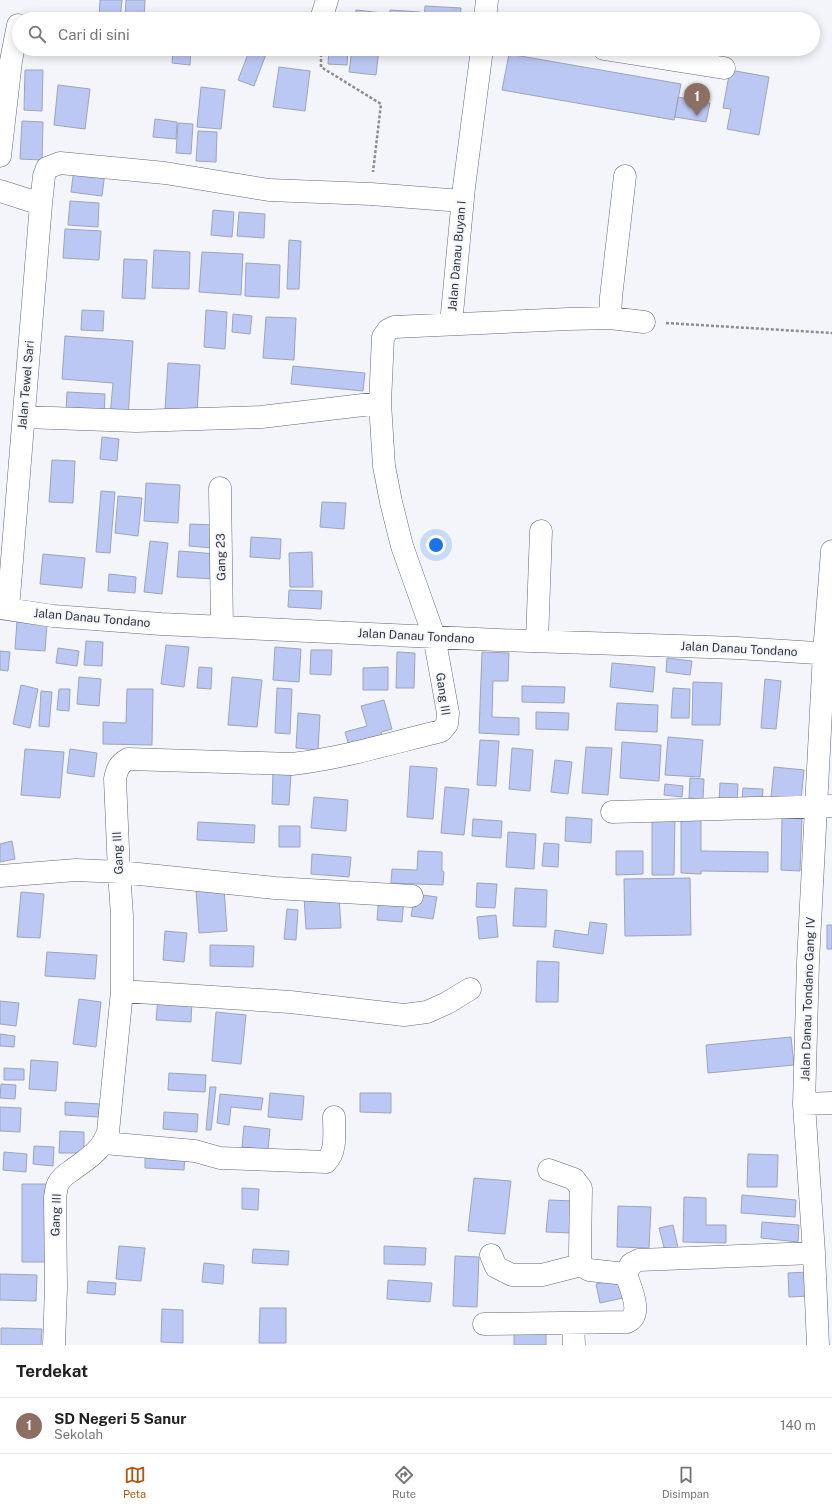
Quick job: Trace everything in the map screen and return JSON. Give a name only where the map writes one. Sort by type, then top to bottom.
[{"type":"street","points":[[486,12],[487,0]]},
{"type":"street","points":[[0,156],[12,56]]},
{"type":"street","name":"Jalan Danau Buyan I","points":[[434,636],[402,546],[384,466],[380,403],[383,337],[385,333],[394,327],[451,324],[462,201],[481,56]]},
{"type":"street","points":[[648,56],[724,68]]},
{"type":"street","name":"Jalan Tewel Sari","points":[[4,608],[24,417],[41,204],[44,176],[47,168],[60,164],[164,173],[269,190],[371,194]]},
{"type":"street","points":[[610,318],[611,297],[626,176]]},
{"type":"street","points":[[0,191],[41,204]]},
{"type":"street","points":[[371,194],[462,201]]},
{"type":"street","points":[[451,324],[610,318],[644,322]]},
{"type":"street","points":[[24,417],[136,421],[261,417],[380,403]]},
{"type":"street","name":"Gang 23","points":[[220,488],[222,627]]},
{"type":"street","points":[[537,641],[541,531]]},
{"type":"street","name":"Jalan Danau Tondano Gang IV","points":[[818,1345],[814,1253],[804,1104],[808,962],[824,806],[832,551]]},
{"type":"street","name":"Jalan Danau Tondano","points":[[4,608],[53,616],[161,624],[828,653]]},
{"type":"street","name":"Gang III","points":[[54,1345],[56,1287],[56,1190],[63,1176],[94,1154],[104,1143],[108,1132],[122,991],[122,916],[115,779],[118,768],[122,762],[128,759],[298,763],[344,756],[441,731],[447,724],[448,714],[434,636]]},
{"type":"street","points":[[612,812],[824,806]]},
{"type":"street","points":[[0,876],[76,870],[119,872],[275,888],[412,896]]},
{"type":"street","points":[[122,991],[290,1002],[404,1015],[427,1012],[470,989]]},
{"type":"street","points":[[804,1104],[832,1103]]},
{"type":"street","points":[[104,1143],[195,1151],[220,1158],[326,1162],[331,1157],[333,1149],[334,1117]]},
{"type":"street","points":[[549,1170],[574,1178],[580,1188],[580,1254],[582,1265]]},
{"type":"street","points":[[484,1324],[627,1322],[632,1320],[635,1316],[636,1308],[626,1274],[631,1264],[638,1260],[814,1253]]},
{"type":"street","points":[[491,1255],[496,1267],[512,1275],[542,1275],[582,1265],[590,1270],[626,1274]]},
{"type":"street","points":[[573,1323],[574,1345]]},
{"type":"path","points":[[321,56],[321,67],[380,104],[371,194]]},
{"type":"path","points":[[644,322],[832,333]]},
{"type":"building","points":[[100,0],[122,0],[121,12],[99,12]]},
{"type":"building","points":[[126,0],[145,0],[144,12],[125,12]]},
{"type":"building","points":[[425,6],[461,8],[461,12],[425,12]]},
{"type":"building","points":[[356,10],[374,12],[356,12]]},
{"type":"building","points":[[390,10],[420,12],[390,12]]},
{"type":"building","points":[[172,56],[191,56],[190,65],[172,63]]},
{"type":"building","points":[[247,56],[265,56],[254,86],[238,80]]},
{"type":"building","points":[[329,56],[348,56],[347,65],[328,64]]},
{"type":"building","points":[[351,56],[378,56],[376,75],[349,72]]},
{"type":"building","points":[[509,56],[520,56],[681,84],[674,120],[502,90]]},
{"type":"building","points":[[279,67],[310,71],[305,111],[273,107]]},
{"type":"building","points":[[25,70],[43,70],[42,111],[24,110]]},
{"type":"building","points":[[730,70],[769,77],[759,135],[727,129],[731,109],[723,108]]},
{"type":"building","points":[[58,85],[90,89],[85,129],[54,125]]},
{"type":"building","points":[[201,87],[225,90],[221,129],[197,127]]},
{"type":"building","points":[[678,97],[710,103],[706,122],[675,117]]},
{"type":"building","points":[[155,119],[177,122],[176,139],[153,137]]},
{"type":"building","points":[[22,121],[43,122],[42,160],[20,159]]},
{"type":"building","points":[[178,123],[193,124],[191,154],[176,153]]},
{"type":"building","points":[[198,131],[217,132],[216,162],[196,161]]},
{"type":"building","points":[[74,168],[105,172],[102,196],[71,192]]},
{"type":"building","points":[[70,201],[99,203],[98,227],[68,225]]},
{"type":"building","points":[[213,210],[234,212],[232,237],[211,235]]},
{"type":"building","points":[[239,212],[265,214],[264,238],[237,236]]},
{"type":"building","points":[[65,229],[101,231],[99,260],[63,258]]},
{"type":"building","points":[[289,240],[301,241],[299,289],[287,289]]},
{"type":"building","points":[[154,250],[190,252],[189,289],[152,288]]},
{"type":"building","points":[[202,252],[243,254],[241,295],[199,292]]},
{"type":"building","points":[[124,259],[147,260],[145,299],[122,298]]},
{"type":"building","points":[[246,263],[280,265],[279,298],[245,296]]},
{"type":"building","points":[[82,310],[104,311],[103,331],[81,330]]},
{"type":"building","points":[[206,310],[227,312],[225,349],[204,347]]},
{"type":"building","points":[[233,314],[252,316],[250,334],[232,332]]},
{"type":"building","points":[[266,317],[296,318],[294,360],[263,358]]},
{"type":"building","points":[[65,336],[133,341],[128,418],[110,416],[113,383],[62,379]]},
{"type":"building","points":[[168,363],[200,365],[197,412],[165,410]]},
{"type":"building","points":[[293,366],[365,373],[363,391],[291,384]]},
{"type":"building","points":[[67,392],[105,394],[104,415],[66,413]]},
{"type":"building","points":[[102,437],[119,439],[117,461],[100,459]]},
{"type":"building","points":[[52,460],[75,461],[73,503],[49,502]]},
{"type":"building","points":[[146,483],[180,485],[178,523],[144,521]]},
{"type":"building","points":[[101,491],[115,492],[110,553],[96,552]]},
{"type":"building","points":[[118,496],[142,498],[138,536],[115,533]]},
{"type":"building","points":[[322,502],[346,503],[344,529],[320,527]]},
{"type":"building","points":[[190,524],[215,525],[213,548],[189,546]]},
{"type":"building","points":[[251,537],[281,539],[280,559],[250,557]]},
{"type":"building","points":[[150,541],[168,543],[162,594],[144,592]]},
{"type":"building","points":[[179,551],[217,554],[216,579],[177,577]]},
{"type":"building","points":[[312,552],[313,587],[290,587],[289,553]]},
{"type":"building","points":[[43,554],[85,558],[82,588],[40,584]]},
{"type":"building","points":[[109,574],[136,577],[135,593],[108,591]]},
{"type":"building","points":[[289,590],[322,591],[321,609],[288,607]]},
{"type":"building","points":[[17,621],[47,624],[45,651],[15,649]]},
{"type":"building","points":[[86,641],[103,642],[102,666],[84,665]]},
{"type":"building","points":[[166,645],[189,647],[184,687],[161,684]]},
{"type":"building","points":[[275,647],[301,649],[299,682],[273,680]]},
{"type":"building","points":[[58,648],[79,651],[77,666],[56,663]]},
{"type":"building","points":[[311,650],[332,650],[331,675],[310,674]]},
{"type":"building","points":[[0,651],[10,652],[8,671],[0,670]]},
{"type":"building","points":[[397,652],[415,653],[414,688],[396,688]]},
{"type":"building","points":[[482,652],[509,653],[508,681],[493,681],[492,717],[519,718],[519,735],[479,733]]},
{"type":"building","points":[[667,658],[692,661],[690,675],[666,672]]},
{"type":"building","points":[[612,663],[655,667],[653,692],[610,687]]},
{"type":"building","points":[[199,667],[212,668],[211,689],[197,688]]},
{"type":"building","points":[[388,667],[388,690],[363,690],[363,668]]},
{"type":"building","points":[[79,677],[101,679],[99,706],[77,704]]},
{"type":"building","points":[[232,677],[262,680],[257,727],[228,725]]},
{"type":"building","points":[[765,679],[781,681],[776,729],[761,728]]},
{"type":"building","points":[[693,682],[722,683],[720,725],[692,725]]},
{"type":"building","points":[[21,685],[38,689],[30,728],[13,724]]},
{"type":"building","points":[[522,686],[565,687],[564,703],[522,702]]},
{"type":"building","points":[[277,688],[292,689],[290,734],[275,733]]},
{"type":"building","points":[[673,688],[690,689],[689,718],[671,718]]},
{"type":"building","points":[[59,689],[70,689],[69,711],[57,710]]},
{"type":"building","points":[[127,689],[153,689],[152,745],[103,744],[103,722],[126,723]]},
{"type":"building","points":[[41,691],[52,692],[49,727],[39,726]]},
{"type":"building","points":[[384,700],[392,729],[381,732],[382,736],[349,746],[345,732],[367,726],[361,706]]},
{"type":"building","points":[[617,703],[658,705],[657,732],[615,730]]},
{"type":"building","points":[[536,712],[569,713],[568,730],[536,729]]},
{"type":"building","points":[[298,713],[320,715],[318,750],[296,748]]},
{"type":"building","points":[[668,737],[703,740],[700,777],[665,775]]},
{"type":"building","points":[[480,740],[499,741],[496,786],[477,785]]},
{"type":"building","points":[[622,742],[661,745],[659,781],[620,778]]},
{"type":"building","points":[[586,747],[612,748],[608,795],[582,793]]},
{"type":"building","points":[[512,748],[533,750],[530,791],[509,789]]},
{"type":"building","points":[[25,749],[64,752],[60,798],[21,795]]},
{"type":"building","points":[[70,749],[97,753],[94,777],[67,773]]},
{"type":"building","points":[[555,760],[572,762],[568,794],[551,792]]},
{"type":"building","points":[[410,766],[437,768],[433,819],[407,817]]},
{"type":"building","points":[[774,767],[804,770],[801,800],[771,797]]},
{"type":"building","points":[[273,772],[291,773],[289,805],[272,804]]},
{"type":"building","points":[[690,778],[704,779],[703,799],[689,798]]},
{"type":"building","points":[[720,783],[738,784],[737,804],[719,803]]},
{"type":"building","points":[[665,784],[683,786],[682,797],[664,795]]},
{"type":"building","points":[[445,787],[469,789],[464,835],[441,833]]},
{"type":"building","points":[[743,788],[763,789],[762,802],[742,800]]},
{"type":"building","points":[[314,797],[348,800],[346,831],[311,828]]},
{"type":"building","points":[[566,817],[592,819],[591,843],[565,841]]},
{"type":"building","points":[[652,818],[675,818],[674,875],[652,875]]},
{"type":"building","points":[[782,818],[802,818],[800,871],[781,870]]},
{"type":"building","points":[[473,819],[502,821],[501,838],[472,836]]},
{"type":"building","points":[[681,820],[701,820],[701,851],[768,852],[768,872],[701,871],[701,874],[681,873]]},
{"type":"building","points":[[198,822],[255,825],[254,843],[197,840]]},
{"type":"building","points":[[279,826],[300,826],[300,847],[279,847]]},
{"type":"building","points":[[508,832],[536,834],[534,869],[506,867]]},
{"type":"building","points":[[12,841],[15,859],[0,862],[0,844]]},
{"type":"building","points":[[544,843],[559,844],[558,867],[542,866]]},
{"type":"building","points":[[418,851],[442,852],[442,871],[444,872],[443,885],[391,883],[392,869],[417,870]]},
{"type":"building","points":[[616,851],[643,851],[643,874],[616,875]]},
{"type":"building","points":[[312,854],[351,857],[349,877],[311,874]]},
{"type":"building","points":[[690,878],[691,935],[625,936],[624,879]]},
{"type":"building","points":[[477,883],[497,884],[495,908],[476,907]]},
{"type":"building","points":[[224,888],[227,931],[199,933],[196,890]]},
{"type":"building","points":[[515,888],[547,890],[546,927],[513,926]]},
{"type":"building","points":[[21,892],[44,894],[40,938],[17,937]]},
{"type":"building","points":[[415,894],[437,897],[433,919],[411,916]]},
{"type":"building","points":[[339,895],[341,928],[306,929],[304,897]]},
{"type":"building","points":[[379,895],[404,898],[402,922],[377,920]]},
{"type":"building","points":[[287,909],[298,910],[296,940],[284,939]]},
{"type":"building","points":[[496,915],[498,937],[479,939],[477,917]]},
{"type":"building","points":[[590,922],[607,924],[603,954],[553,947],[555,930],[588,935]]},
{"type":"building","points":[[827,925],[832,925],[832,949],[827,949]]},
{"type":"building","points":[[165,931],[187,933],[184,962],[163,960]]},
{"type":"building","points":[[210,945],[254,946],[253,967],[210,966]]},
{"type":"building","points":[[47,952],[97,955],[95,979],[45,976]]},
{"type":"building","points":[[537,961],[559,962],[558,1002],[536,1002]]},
{"type":"building","points":[[158,998],[192,1000],[191,1022],[156,1020]]},
{"type":"building","points":[[79,999],[101,1002],[96,1047],[73,1044]]},
{"type":"building","points":[[0,1001],[19,1003],[16,1026],[0,1024]]},
{"type":"building","points":[[216,1012],[246,1015],[241,1064],[212,1061]]},
{"type":"building","points":[[0,1034],[15,1036],[14,1047],[0,1046]]},
{"type":"building","points":[[791,1037],[794,1065],[708,1073],[706,1045]]},
{"type":"building","points":[[31,1060],[58,1062],[56,1091],[29,1089]]},
{"type":"building","points":[[4,1068],[24,1069],[24,1080],[4,1080]]},
{"type":"building","points":[[169,1073],[206,1075],[205,1092],[168,1090]]},
{"type":"building","points":[[1,1084],[16,1085],[15,1099],[0,1098]]},
{"type":"building","points":[[210,1087],[216,1087],[211,1130],[206,1130]]},
{"type":"building","points":[[270,1093],[304,1096],[302,1120],[268,1117]]},
{"type":"building","points":[[360,1093],[391,1093],[391,1113],[360,1112]]},
{"type":"building","points":[[220,1094],[263,1098],[261,1110],[231,1107],[229,1125],[217,1123]]},
{"type":"building","points":[[65,1102],[100,1104],[99,1117],[65,1115]]},
{"type":"building","points":[[0,1107],[21,1108],[20,1132],[0,1131]]},
{"type":"building","points":[[164,1112],[198,1114],[197,1132],[163,1129]]},
{"type":"building","points":[[244,1126],[270,1129],[268,1150],[242,1147]]},
{"type":"building","points":[[60,1131],[84,1132],[84,1153],[59,1153]]},
{"type":"building","points":[[34,1146],[54,1147],[53,1166],[33,1164]]},
{"type":"building","points":[[145,1151],[185,1154],[184,1170],[145,1168]]},
{"type":"building","points":[[4,1152],[27,1154],[26,1172],[3,1170]]},
{"type":"building","points":[[748,1154],[778,1155],[777,1187],[747,1187]]},
{"type":"building","points":[[474,1178],[511,1181],[505,1234],[468,1231]]},
{"type":"building","points":[[22,1184],[47,1184],[47,1262],[22,1262]]},
{"type":"building","points":[[242,1188],[259,1189],[258,1210],[242,1209]]},
{"type":"building","points":[[742,1195],[796,1200],[795,1217],[741,1213]]},
{"type":"building","points":[[684,1197],[706,1198],[706,1225],[726,1225],[726,1243],[683,1242]]},
{"type":"building","points":[[549,1200],[573,1201],[571,1233],[546,1232]]},
{"type":"building","points":[[618,1206],[651,1207],[649,1248],[617,1247]]},
{"type":"building","points":[[762,1222],[799,1225],[798,1242],[761,1238]]},
{"type":"building","points":[[673,1225],[678,1248],[665,1251],[659,1228]]},
{"type":"building","points":[[119,1246],[145,1248],[141,1281],[116,1279]]},
{"type":"building","points":[[384,1246],[426,1248],[425,1265],[384,1264]]},
{"type":"building","points":[[253,1249],[289,1251],[288,1265],[252,1263]]},
{"type":"building","points":[[455,1256],[479,1257],[477,1307],[453,1306]]},
{"type":"building","points":[[204,1263],[224,1265],[223,1284],[202,1282]]},
{"type":"building","points":[[808,1272],[809,1296],[789,1297],[788,1273]]},
{"type":"building","points":[[0,1274],[37,1275],[36,1301],[0,1300]]},
{"type":"building","points":[[619,1279],[623,1298],[600,1303],[596,1284]]},
{"type":"building","points":[[388,1280],[432,1283],[430,1302],[387,1299]]},
{"type":"building","points":[[88,1281],[116,1283],[115,1295],[87,1293]]},
{"type":"building","points":[[260,1308],[286,1308],[286,1343],[259,1343]]},
{"type":"building","points":[[162,1309],[183,1310],[183,1343],[161,1342]]},
{"type":"building","points":[[1,1328],[42,1329],[41,1345],[1,1345]]},
{"type":"building","points":[[514,1333],[546,1333],[546,1345],[514,1345]]},
{"type":"place","name":"SD Negeri 5 Sanur","points":[[697,116]]}]
